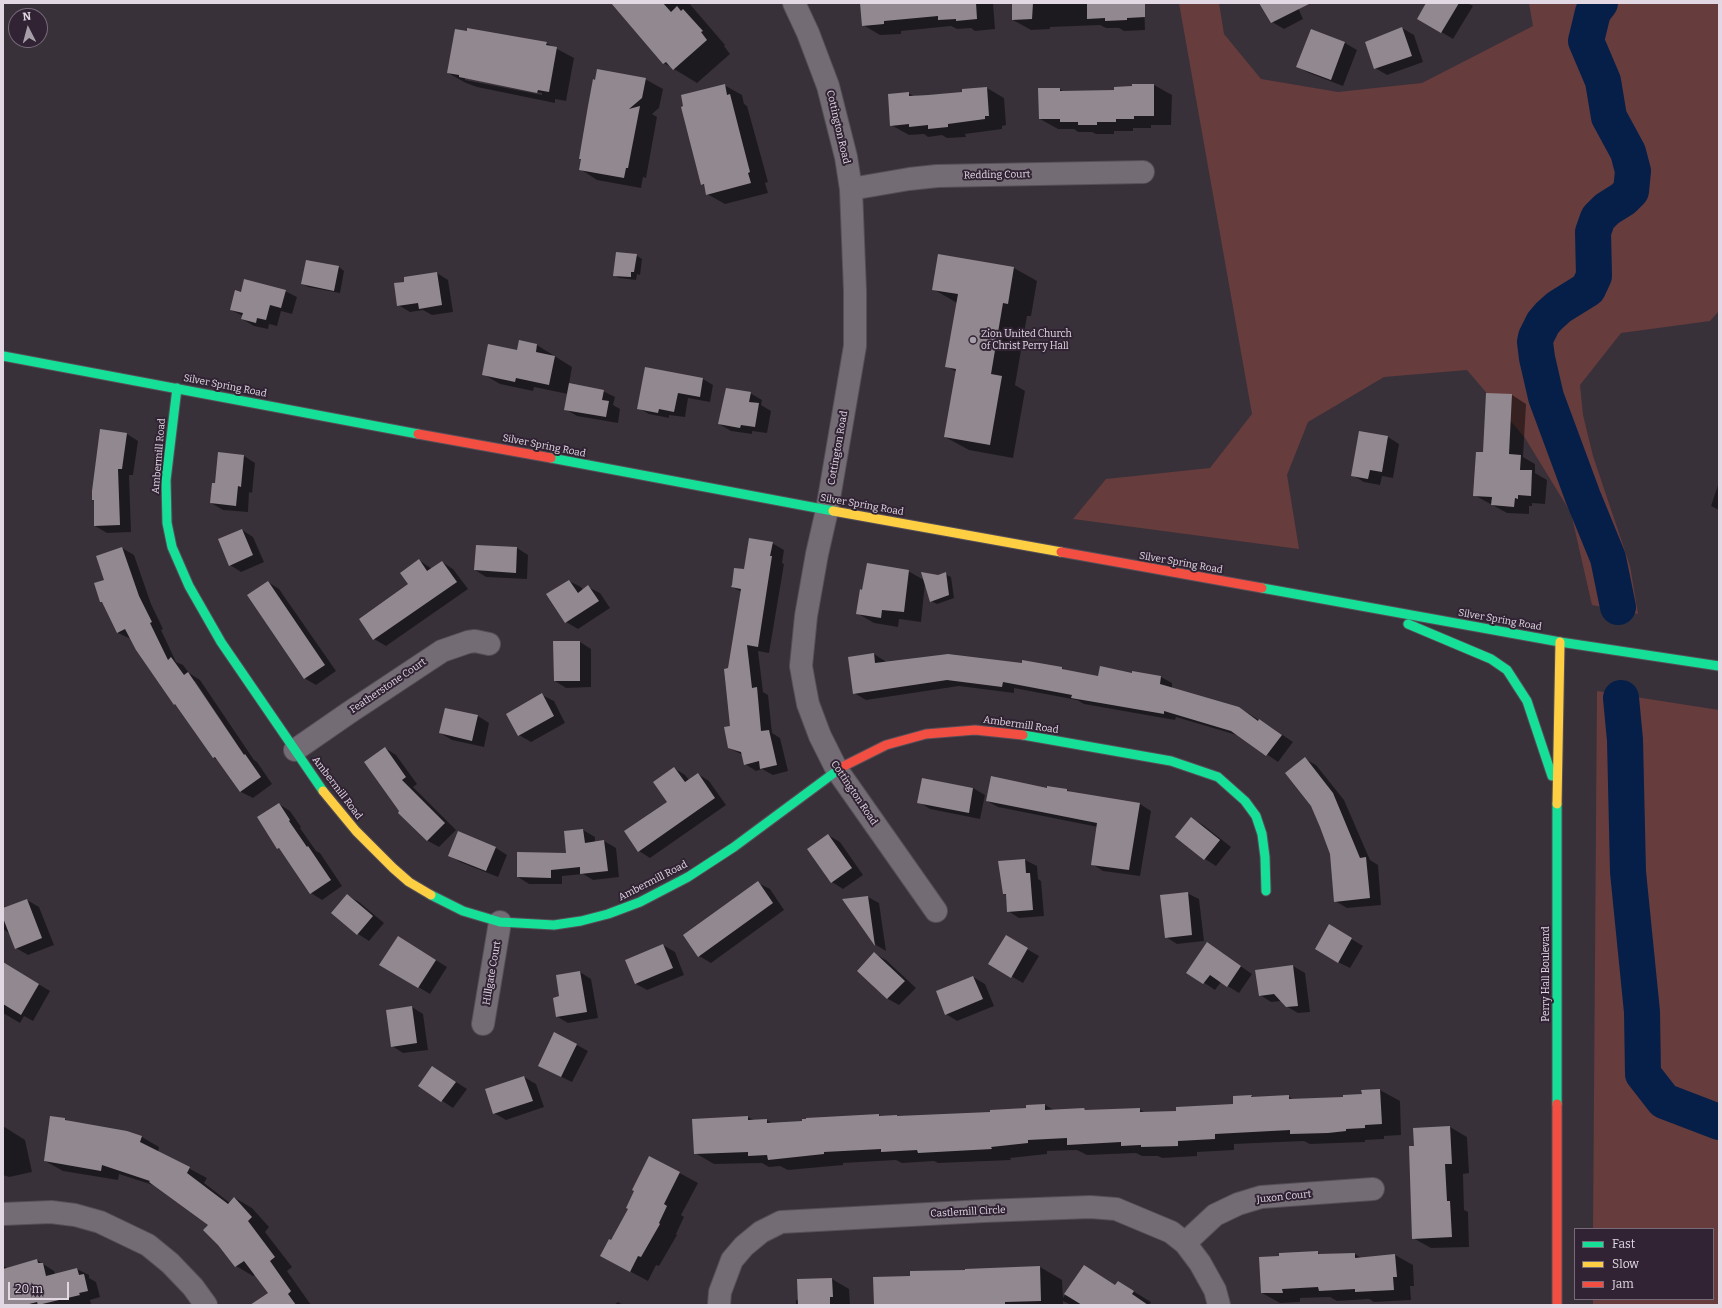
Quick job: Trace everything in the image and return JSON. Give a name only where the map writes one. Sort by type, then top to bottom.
[{"type":"main road","name":"Silver Spring Road","points":[[3,356],[827,510],[1560,642],[1719,666]]},
{"type":"main road","name":"Ambermill Road","points":[[177,388],[166,480],[166,523],[172,547],[189,586],[220,642],[330,801],[376,852],[409,882],[436,898],[463,911],[500,922],[533,925],[554,925],[581,921],[608,914],[640,902],[688,877],[734,847],[837,770],[869,753],[899,741],[926,734],[975,730],[1011,733],[1171,761],[1218,777],[1233,789],[1256,816],[1262,834],[1265,857],[1266,891]]},
{"type":"main road","points":[[1370,608],[1491,659],[1507,670],[1527,701],[1557,791]]},
{"type":"main road","name":"Perry Hall Boulevard","points":[[1557,1305],[1557,791],[1560,642]]},
{"type":"street","name":"Cottington Road","points":[[794,3],[808,32],[828,86],[846,157],[851,189],[855,291],[855,346],[827,510],[817,554],[806,616],[802,666],[808,704],[820,736],[837,770],[936,911]]},
{"type":"street","name":"Redding Court","points":[[851,189],[909,179],[937,176],[1143,172]]},
{"type":"street","name":"Featherstone Court","points":[[295,750],[442,651],[468,642],[475,641],[489,644]]},
{"type":"street","name":"Hillgate Court","points":[[483,1024],[500,922]]},
{"type":"street","name":"Juxon Court","points":[[1185,1243],[1215,1216],[1238,1204],[1261,1197],[1373,1189]]},
{"type":"street","name":"Castlemill Circle","points":[[719,1305],[720,1292],[732,1260],[744,1246],[761,1232],[780,1222],[1090,1207],[1116,1209],[1136,1216],[1171,1232],[1185,1243],[1200,1263],[1215,1290],[1219,1305]]},
{"type":"street","points":[[3,1214],[50,1212],[75,1215],[100,1222],[148,1245],[170,1263],[193,1287],[206,1305]]},
{"type":"shaded area","points":[[1179,3],[1219,3],[1224,34],[1261,79],[1338,92],[1422,83],[1533,26],[1529,3],[1719,3],[1719,311],[1710,321],[1621,333],[1580,385],[1583,415],[1593,456],[1630,566],[1638,614],[1592,605],[1571,513],[1525,438],[1467,370],[1384,377],[1308,422],[1287,475],[1299,549],[1073,519],[1106,479],[1210,468],[1252,414]]},
{"type":"shaded area","points":[[1597,691],[1719,710],[1719,1305],[1593,1305],[1593,1300],[1714,1300],[1714,1228],[1593,1228]]},
{"type":"building","points":[[611,3],[663,3],[671,12],[677,6],[681,11],[683,9],[703,31],[701,32],[707,40],[673,70],[666,62],[663,64]]},
{"type":"building","points":[[860,3],[976,3],[977,19],[956,21],[956,19],[938,20],[938,16],[884,21],[884,24],[862,26]]},
{"type":"building","points":[[1012,3],[1033,3],[1032,19],[1012,20]]},
{"type":"building","points":[[1087,3],[1145,3],[1145,17],[1105,21],[1105,18],[1087,19]]},
{"type":"building","points":[[1259,3],[1311,3],[1271,23]]},
{"type":"building","points":[[1426,3],[1459,3],[1441,33],[1417,19]]},
{"type":"building","points":[[1402,27],[1412,56],[1374,69],[1365,42]]},
{"type":"building","points":[[467,28],[547,42],[546,45],[557,47],[549,92],[538,90],[537,93],[459,77],[459,75],[447,73],[455,29],[467,31]]},
{"type":"building","points":[[1311,29],[1345,42],[1331,80],[1296,67]]},
{"type":"building","points":[[597,69],[646,78],[642,98],[629,109],[640,106],[628,168],[626,168],[624,178],[579,170],[581,159],[579,159],[588,106],[593,79],[595,80]]},
{"type":"building","points":[[725,84],[727,95],[730,94],[750,172],[748,173],[751,183],[706,195],[704,184],[701,185],[681,107],[683,106],[681,95]]},
{"type":"building","points":[[1132,84],[1154,84],[1154,116],[1134,116],[1134,119],[1116,119],[1116,122],[1097,122],[1097,125],[1078,125],[1078,122],[1060,122],[1060,119],[1039,119],[1038,88],[1060,88],[1060,91],[1114,90],[1114,87],[1132,86]]},
{"type":"building","points":[[987,87],[989,116],[985,116],[985,119],[948,124],[948,127],[928,129],[928,125],[909,127],[909,124],[890,126],[888,94],[909,92],[909,96],[928,95],[962,92],[962,89]]},
{"type":"building","points":[[616,252],[637,254],[634,272],[631,272],[631,277],[613,276]]},
{"type":"building","name":"Zion United Church of Christ Perry Hall","points":[[938,254],[1014,267],[1008,304],[1003,303],[991,374],[1002,376],[990,445],[944,437],[956,369],[945,367],[958,294],[932,290]]},
{"type":"building","points":[[306,260],[339,266],[334,291],[301,284]]},
{"type":"building","points":[[437,272],[442,305],[419,309],[418,303],[397,306],[394,283],[404,282],[404,277]]},
{"type":"building","points":[[244,279],[286,290],[281,308],[270,305],[266,320],[257,318],[256,323],[241,319],[243,313],[230,310],[235,290],[241,292]]},
{"type":"building","points":[[519,340],[537,344],[536,352],[555,356],[549,385],[516,378],[515,382],[482,375],[488,344],[517,350]]},
{"type":"building","points":[[645,367],[703,378],[700,397],[678,393],[674,412],[659,409],[658,413],[637,409]]},
{"type":"building","points":[[569,383],[604,390],[602,400],[609,401],[606,417],[564,410]]},
{"type":"building","points":[[726,388],[751,392],[749,402],[759,403],[755,427],[741,425],[740,428],[718,424]]},
{"type":"building","points":[[1486,393],[1512,394],[1509,454],[1521,455],[1520,470],[1532,470],[1531,496],[1518,495],[1518,499],[1515,498],[1514,507],[1491,505],[1492,497],[1473,496],[1476,452],[1483,452]]},
{"type":"building","points":[[100,429],[127,433],[122,469],[118,469],[120,525],[94,526],[94,500],[92,500],[92,491]]},
{"type":"building","points":[[1359,431],[1388,436],[1382,472],[1370,470],[1368,479],[1351,476]]},
{"type":"building","points":[[218,452],[244,455],[241,487],[238,486],[236,506],[210,503],[212,483],[215,483]]},
{"type":"building","points":[[242,529],[253,555],[229,566],[218,539]]},
{"type":"building","points":[[749,538],[773,542],[758,647],[747,645],[752,688],[757,687],[761,731],[769,730],[777,765],[760,769],[759,761],[744,765],[741,752],[728,748],[724,727],[730,726],[724,669],[728,668],[741,589],[731,587],[734,568],[744,569]]},
{"type":"building","points":[[476,545],[517,547],[516,573],[474,570]]},
{"type":"building","points":[[122,547],[139,596],[168,660],[171,657],[184,675],[188,672],[244,755],[245,754],[261,777],[240,792],[215,757],[213,758],[175,704],[174,705],[136,650],[125,629],[117,633],[102,602],[100,602],[94,583],[104,580],[96,556]]},
{"type":"building","points":[[419,559],[427,571],[442,561],[457,582],[373,640],[359,619],[408,584],[400,573]]},
{"type":"building","points":[[867,563],[909,570],[904,612],[882,610],[881,618],[856,614],[860,589],[862,590]]},
{"type":"building","points":[[921,572],[938,575],[946,572],[949,595],[930,602]]},
{"type":"building","points":[[569,580],[578,593],[588,585],[599,601],[565,623],[546,594]]},
{"type":"building","points":[[268,581],[325,665],[304,679],[247,595]]},
{"type":"building","points":[[553,641],[580,641],[580,681],[554,681]]},
{"type":"building","points":[[874,653],[875,663],[948,654],[1022,663],[1022,660],[1062,667],[1062,669],[1098,676],[1100,666],[1132,673],[1132,671],[1161,676],[1160,684],[1239,707],[1258,721],[1259,719],[1282,735],[1266,756],[1231,731],[1164,711],[1164,714],[1071,698],[1072,695],[1003,682],[1002,687],[947,680],[853,694],[848,657]]},
{"type":"building","points":[[542,693],[554,716],[518,736],[506,714]]},
{"type":"building","points":[[445,708],[478,715],[472,741],[439,733]]},
{"type":"building","points":[[385,747],[406,777],[402,780],[445,823],[427,841],[398,813],[399,811],[364,762]]},
{"type":"building","points":[[1305,757],[1333,793],[1360,858],[1366,857],[1370,898],[1334,902],[1330,854],[1320,827],[1311,806],[1285,773]]},
{"type":"building","points":[[674,767],[685,782],[698,773],[715,798],[638,852],[624,831],[667,802],[653,782]]},
{"type":"building","points":[[991,776],[1047,788],[1047,786],[1067,789],[1067,791],[1140,803],[1129,870],[1091,865],[1097,823],[986,801]]},
{"type":"building","points":[[922,778],[973,788],[969,813],[917,803]]},
{"type":"building","points":[[279,803],[290,820],[289,821],[331,880],[310,894],[279,848],[277,849],[257,817]]},
{"type":"building","points":[[1191,817],[1220,840],[1204,860],[1175,837]]},
{"type":"building","points":[[583,829],[585,843],[604,840],[608,871],[580,874],[580,867],[551,870],[551,878],[517,877],[517,852],[566,853],[564,831]]},
{"type":"building","points":[[458,831],[496,847],[486,871],[448,856]]},
{"type":"building","points":[[828,834],[852,868],[831,883],[807,849]]},
{"type":"building","points":[[1025,859],[1026,873],[1030,873],[1033,910],[1007,912],[1006,894],[1003,894],[998,861]]},
{"type":"building","points":[[758,881],[773,903],[698,957],[683,935]]},
{"type":"building","points":[[1188,892],[1192,935],[1165,938],[1160,895]]},
{"type":"building","points":[[347,894],[373,916],[357,935],[331,913]]},
{"type":"building","points":[[868,896],[875,946],[842,899]]},
{"type":"building","points":[[27,899],[42,938],[15,949],[3,918],[3,908]]},
{"type":"building","points":[[1329,924],[1352,938],[1338,963],[1315,949]]},
{"type":"building","points":[[1006,935],[1028,948],[1011,978],[988,964]]},
{"type":"building","points":[[398,936],[436,960],[418,988],[379,965]]},
{"type":"building","points":[[1207,942],[1241,966],[1227,987],[1210,975],[1203,984],[1186,973]]},
{"type":"building","points":[[663,944],[673,968],[635,984],[625,960]]},
{"type":"building","points":[[874,952],[905,981],[887,999],[857,971]]},
{"type":"building","points":[[3,962],[39,984],[21,1015],[3,1004]]},
{"type":"building","points":[[1293,965],[1298,1006],[1286,1007],[1274,994],[1259,996],[1255,970]]},
{"type":"building","points":[[580,971],[587,1012],[556,1017],[553,998],[559,996],[556,975]]},
{"type":"building","points":[[973,976],[983,999],[945,1015],[936,991]]},
{"type":"building","points":[[412,1006],[417,1043],[391,1047],[386,1010]]},
{"type":"building","points":[[554,1032],[577,1044],[561,1077],[538,1066]]},
{"type":"building","points":[[432,1066],[456,1082],[441,1102],[418,1086]]},
{"type":"building","points":[[524,1076],[533,1101],[493,1114],[485,1089]]},
{"type":"building","points":[[1380,1089],[1382,1124],[1365,1125],[1365,1128],[1346,1129],[1346,1131],[1328,1133],[1290,1134],[1290,1130],[1215,1134],[1215,1139],[1178,1141],[1178,1146],[1141,1147],[1141,1145],[1121,1146],[1121,1142],[1067,1145],[1067,1138],[1028,1140],[1028,1143],[991,1147],[992,1149],[918,1153],[917,1150],[881,1152],[881,1149],[824,1152],[824,1154],[768,1160],[767,1155],[748,1156],[748,1152],[694,1154],[692,1119],[748,1116],[748,1120],[767,1119],[767,1123],[802,1121],[802,1119],[806,1118],[879,1114],[879,1116],[897,1116],[990,1112],[990,1110],[1026,1108],[1026,1105],[1045,1104],[1045,1110],[1140,1108],[1140,1112],[1176,1111],[1176,1107],[1233,1104],[1233,1096],[1252,1095],[1251,1097],[1289,1095],[1289,1099],[1343,1097],[1343,1095],[1362,1094],[1361,1090]]},
{"type":"building","points":[[50,1116],[127,1131],[142,1136],[140,1142],[190,1167],[187,1173],[228,1204],[234,1197],[252,1217],[248,1221],[275,1257],[270,1261],[291,1291],[288,1294],[296,1305],[250,1305],[268,1293],[244,1261],[235,1267],[218,1245],[203,1230],[208,1225],[149,1182],[150,1181],[102,1165],[101,1171],[44,1161]]},
{"type":"building","points":[[1450,1126],[1452,1164],[1445,1164],[1447,1201],[1450,1201],[1452,1237],[1412,1239],[1409,1146],[1414,1146],[1413,1128]]},
{"type":"building","points":[[649,1156],[680,1172],[664,1204],[667,1206],[659,1223],[660,1224],[641,1257],[638,1256],[630,1272],[600,1256],[609,1239],[611,1240],[628,1209],[626,1208],[634,1191],[632,1190]]},
{"type":"building","points":[[1318,1251],[1318,1254],[1355,1253],[1355,1258],[1395,1254],[1397,1277],[1393,1277],[1394,1290],[1355,1292],[1355,1289],[1319,1291],[1318,1287],[1282,1289],[1283,1293],[1261,1293],[1259,1257],[1279,1256],[1279,1253]]},
{"type":"building","points":[[37,1259],[38,1263],[43,1263],[46,1276],[77,1268],[79,1275],[84,1274],[88,1291],[79,1293],[80,1295],[38,1305],[37,1302],[25,1305],[3,1305],[3,1269]]},
{"type":"building","points":[[1084,1265],[1115,1285],[1118,1281],[1134,1291],[1132,1294],[1148,1305],[1082,1305],[1064,1294]]},
{"type":"building","points":[[1040,1266],[1041,1301],[1005,1302],[1005,1305],[874,1305],[873,1277],[910,1276],[910,1271]]},
{"type":"building","points":[[832,1278],[833,1297],[830,1297],[830,1305],[798,1305],[797,1279]]},
{"type":"waterway","points":[[1600,3],[1593,12],[1586,41],[1603,81],[1609,117],[1628,152],[1633,171],[1631,191],[1623,199],[1607,209],[1598,218],[1593,232],[1594,276],[1588,289],[1559,307],[1549,316],[1543,323],[1535,342],[1546,397],[1583,497],[1608,558],[1618,607]]},
{"type":"waterway","points":[[1621,698],[1625,740],[1628,872],[1642,1012],[1643,1074],[1664,1101],[1719,1122]]},
{"type":"traffic: fast","points":[[3,356],[418,434]]},
{"type":"traffic: fast","points":[[177,388],[166,480],[167,523],[172,547],[189,586],[221,642],[323,791]]},
{"type":"traffic: fast","points":[[551,458],[833,511]]},
{"type":"traffic: fast","points":[[1262,588],[1560,642],[1719,666]]},
{"type":"traffic: fast","points":[[1408,624],[1491,659],[1507,670],[1527,701],[1552,776]]},
{"type":"traffic: fast","points":[[1023,735],[1171,761],[1218,777],[1245,801],[1256,816],[1262,834],[1265,857],[1266,891]]},
{"type":"traffic: fast","points":[[431,895],[463,911],[500,922],[554,925],[581,921],[608,914],[640,902],[688,877],[734,847],[842,767]]},
{"type":"traffic: fast","points":[[1557,804],[1557,1104]]},
{"type":"traffic: slow","points":[[833,511],[1061,552]]},
{"type":"traffic: slow","points":[[1557,804],[1560,642]]},
{"type":"traffic: slow","points":[[323,791],[356,831],[393,868],[409,882],[431,895]]},
{"type":"traffic: jam","points":[[418,434],[551,458]]},
{"type":"traffic: jam","points":[[1061,552],[1262,588]]},
{"type":"traffic: jam","points":[[842,767],[886,745],[926,734],[975,730],[1023,735]]},
{"type":"traffic: jam","points":[[1557,1104],[1557,1305]]},
{"type":"place","name":"Zion United Church of Christ Perry Hall","points":[[973,340]]}]
